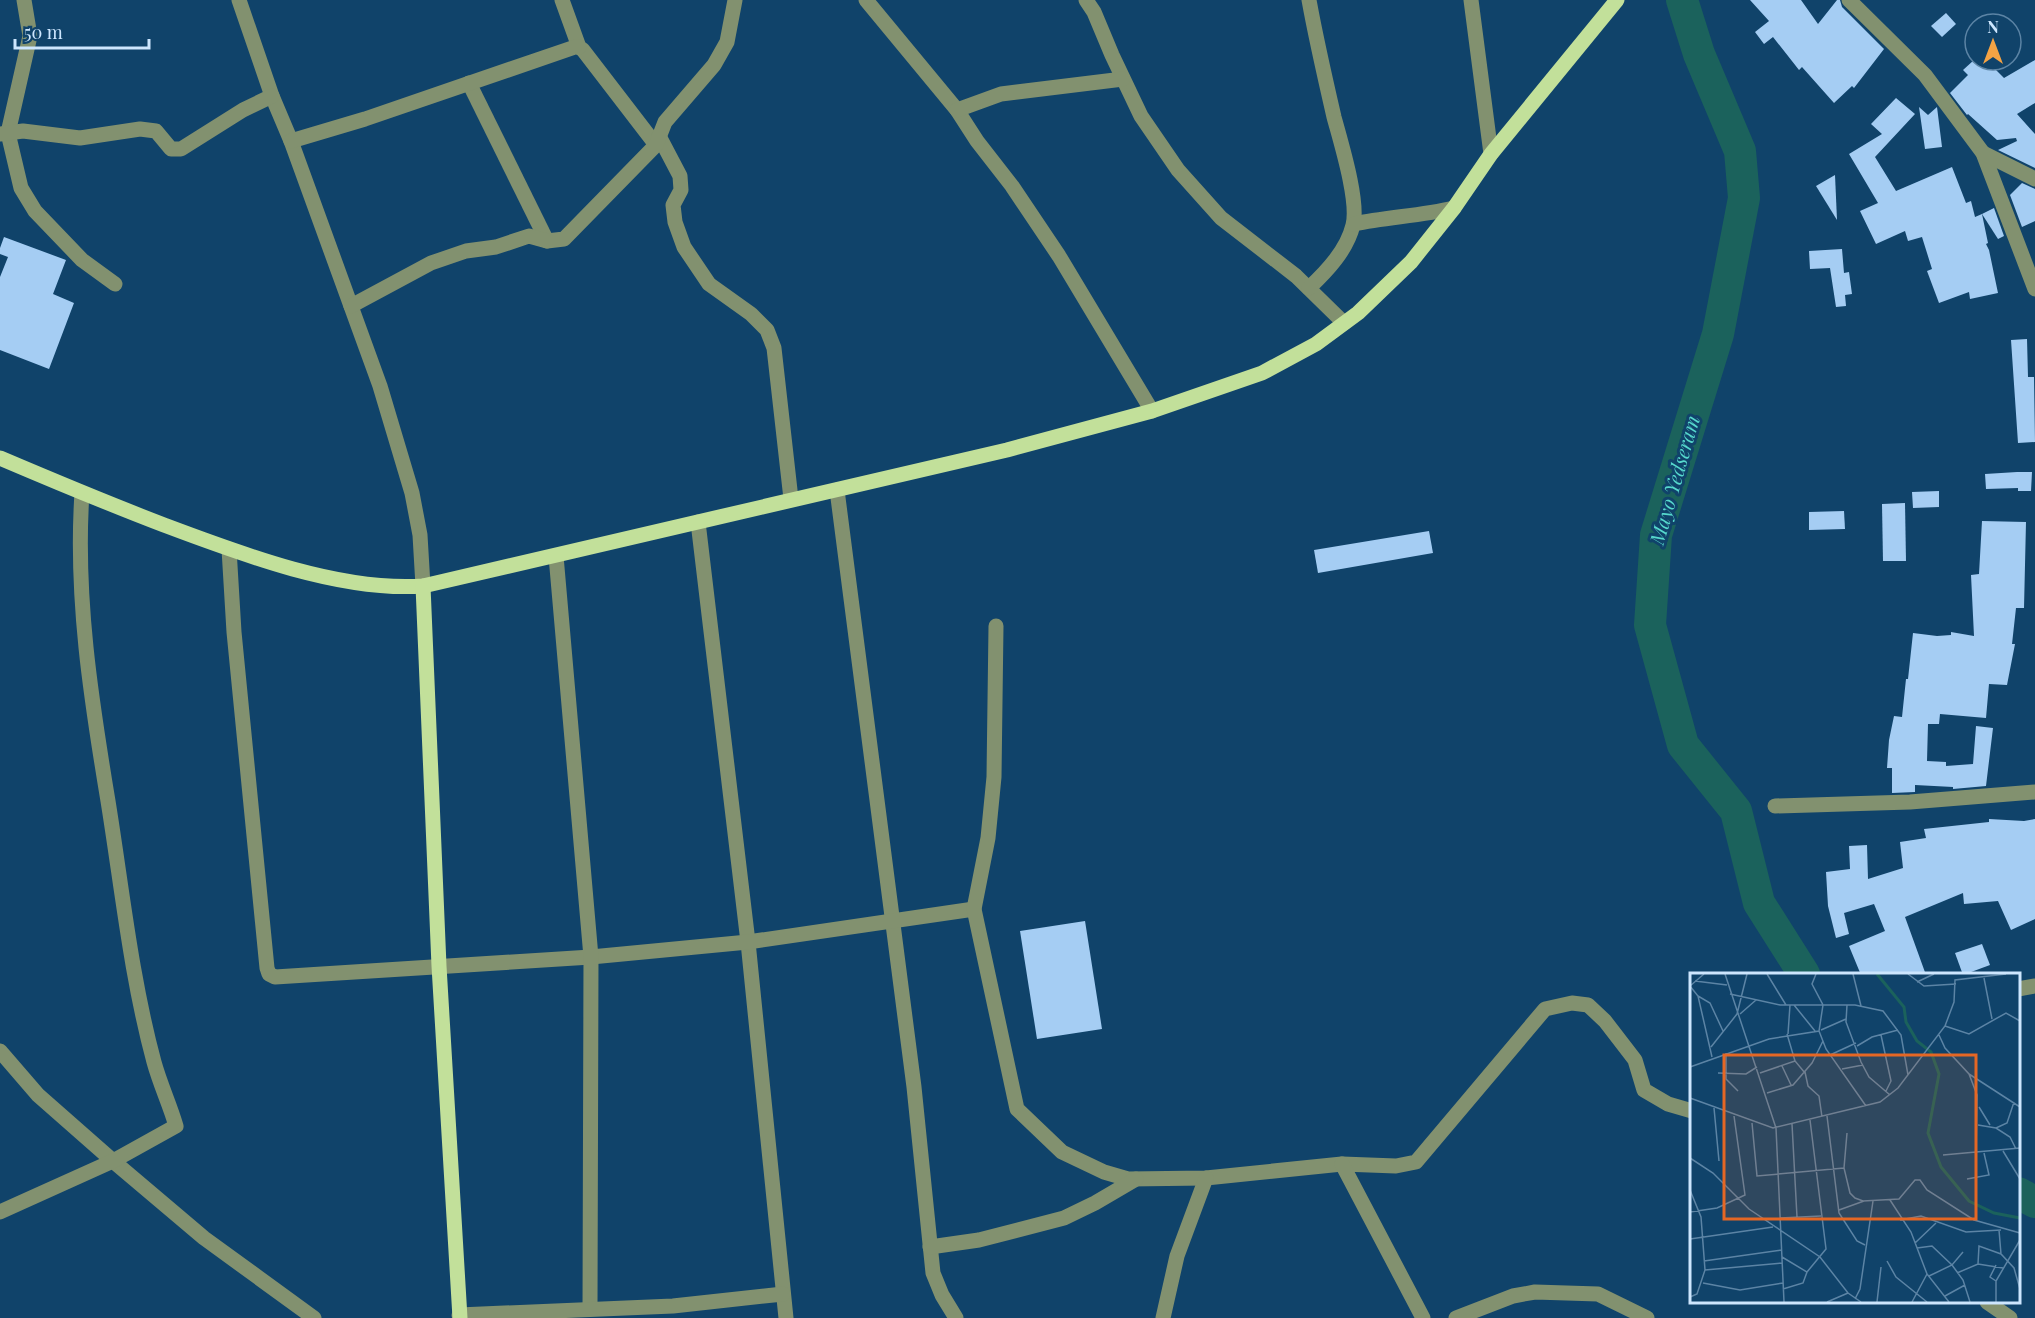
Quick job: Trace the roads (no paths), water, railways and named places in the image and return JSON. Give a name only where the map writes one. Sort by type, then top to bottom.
[{"type":"main road","points":[[0,458],[82,493],[229,549],[300,571],[390,586],[423,586],[1007,450],[1152,411],[1262,373],[1316,344],[1358,313],[1411,262],[1454,208],[1491,154],[1616,1]]},
{"type":"main road","points":[[423,586],[439,966],[460,1317]]},
{"type":"street","points":[[24,0],[30,36],[4,134],[21,188],[35,211],[82,260],[115,284]]},
{"type":"street","points":[[239,0],[272,96],[291,141],[380,386],[412,493],[420,535],[423,586]]},
{"type":"street","points":[[562,0],[579,47],[658,140],[680,176],[681,190],[673,205],[675,222],[684,247],[709,284],[751,314],[767,330],[774,348],[791,499]]},
{"type":"street","points":[[351,306],[431,263],[466,251],[496,247],[529,236],[547,241],[564,238],[658,140],[665,122],[714,65],[727,42],[735,0]]},
{"type":"street","points":[[866,0],[957,110],[977,141],[1012,186],[1059,256],[1152,411]]},
{"type":"street","points":[[1086,0],[1094,12],[1141,116],[1178,170],[1221,218],[1296,276],[1344,323]]},
{"type":"street","points":[[1308,0],[1354,208],[1354,224],[1347,242],[1334,261],[1309,288]]},
{"type":"street","points":[[1471,0],[1491,154]]},
{"type":"street","points":[[1849,0],[1925,75],[1983,153],[2035,289]]},
{"type":"street","points":[[291,141],[365,119],[579,47]]},
{"type":"street","points":[[957,110],[1001,94],[1123,79]]},
{"type":"street","points":[[469,83],[547,241]]},
{"type":"street","points":[[4,134],[23,131],[80,138],[140,129],[156,132],[171,149],[181,149],[243,110],[272,96]]},
{"type":"street","points":[[1983,153],[2035,179]]},
{"type":"street","points":[[1354,224],[1425,215],[1454,208]]},
{"type":"street","points":[[837,490],[914,1087],[933,1273],[942,1295],[956,1318]]},
{"type":"street","points":[[0,1212],[113,1161],[174,1130],[176,1126],[154,1063],[139,993],[98,744],[84,640],[79,537],[82,493]]},
{"type":"street","points":[[698,522],[748,942],[786,1318]]},
{"type":"street","points":[[229,549],[235,643],[267,968],[269,974],[274,977],[591,957],[748,942],[974,909]]},
{"type":"street","points":[[556,555],[591,957],[590,1309]]},
{"type":"street","points":[[996,626],[994,777],[988,838],[974,909],[1017,1109],[1062,1152],[1104,1172],[1128,1179],[1206,1178],[1342,1164],[1396,1166],[1416,1162],[1545,1009],[1572,1003],[1588,1005],[1605,1021],[1635,1060],[1644,1089],[1668,1104],[1690,1110]]},
{"type":"street","points":[[1775,806],[1910,802],[2035,792]]},
{"type":"street","points":[[2020,989],[2035,986]]},
{"type":"street","points":[[0,1051],[38,1095],[113,1161],[204,1238],[314,1318]]},
{"type":"street","points":[[1342,1164],[1423,1318]]},
{"type":"street","points":[[1163,1318],[1177,1256],[1206,1178]]},
{"type":"street","points":[[930,1247],[979,1240],[1064,1218],[1136,1179]]},
{"type":"street","points":[[1456,1318],[1513,1296],[1535,1292],[1598,1294],[1647,1318]]},
{"type":"street","points":[[460,1317],[673,1306],[783,1294]]},
{"type":"street","points":[[1988,1303],[2010,1318]]},
{"type":"waterway","name":"Mayo Yedseram","points":[[1682,0],[1699,54],[1740,151],[1744,198],[1718,334],[1656,535],[1650,625],[1683,745],[1736,811],[1759,903],[1803,973]]},
{"type":"waterway","name":"Mayo Yedseram","points":[[2020,1194],[2035,1202]]}]
